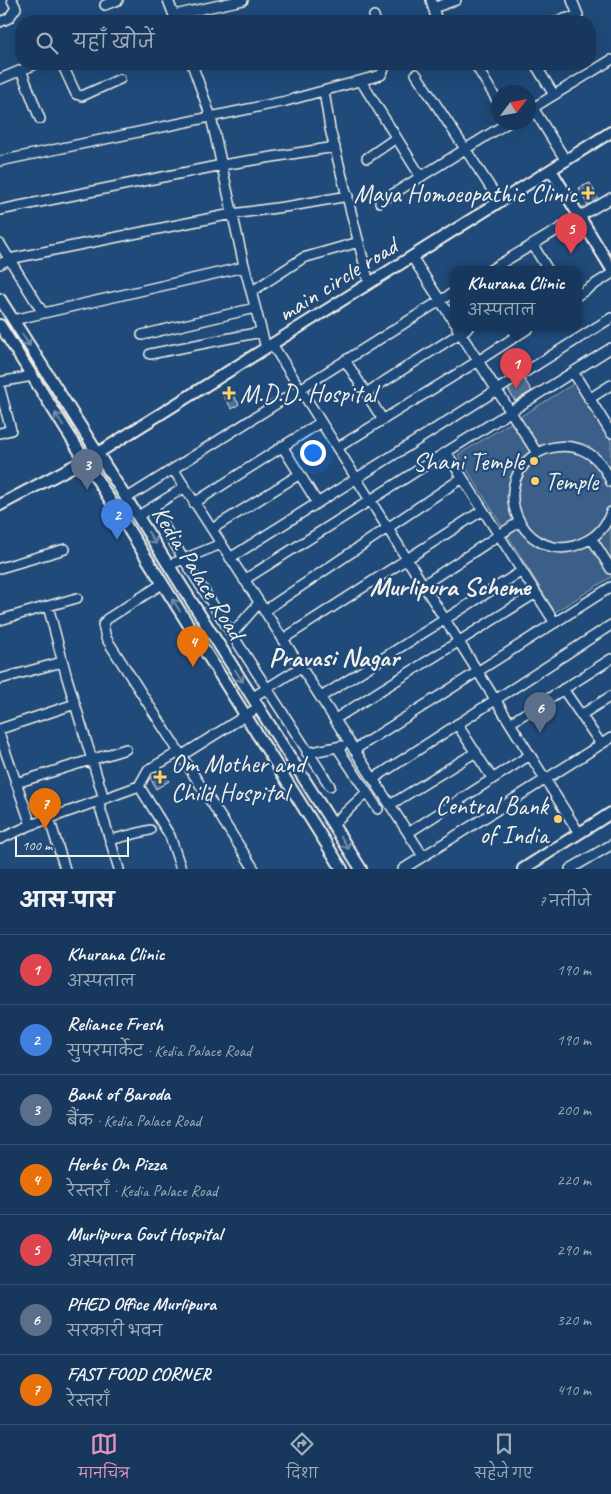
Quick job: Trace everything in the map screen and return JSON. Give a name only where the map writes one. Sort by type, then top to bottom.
[{"type":"street","points":[[0,22],[9,18],[16,8],[12,0]]},
{"type":"street","points":[[105,5],[118,0]]},
{"type":"street","points":[[168,0],[174,15]]},
{"type":"street","points":[[186,15],[243,0]]},
{"type":"street","points":[[432,4],[456,0]]},
{"type":"street","points":[[572,0],[578,15]]},
{"type":"street","points":[[596,69],[611,60]]},
{"type":"street","points":[[0,79],[21,70],[40,119]]},
{"type":"street","points":[[65,70],[76,94],[82,96],[120,79]]},
{"type":"street","points":[[194,70],[211,117],[244,267],[261,332],[300,389],[579,834]]},
{"type":"street","points":[[0,161],[286,101],[381,75],[384,70]]},
{"type":"street","points":[[479,70],[491,90]]},
{"type":"street","points":[[539,70],[554,94]]},
{"type":"street","points":[[536,106],[594,70]]},
{"type":"street","points":[[416,74],[500,202]]},
{"type":"street","points":[[361,81],[421,177]]},
{"type":"street","points":[[324,91],[330,129],[369,283]]},
{"type":"street","points":[[536,116],[566,161]]},
{"type":"street","points":[[380,202],[496,130]]},
{"type":"street","name":"main circle road","points":[[0,505],[98,453],[611,132]]},
{"type":"street","points":[[367,158],[396,138]]},
{"type":"street","points":[[0,210],[222,165],[335,147]]},
{"type":"street","points":[[551,170],[611,268]]},
{"type":"street","points":[[0,264],[10,259],[232,214],[348,196]]},
{"type":"street","points":[[497,266],[611,198]]},
{"type":"street","points":[[251,292],[304,258],[359,242]]},
{"type":"street","points":[[0,244],[43,313]]},
{"type":"street","points":[[533,245],[546,266]]},
{"type":"street","points":[[412,257],[450,316]]},
{"type":"street","points":[[13,320],[244,267]]},
{"type":"street","points":[[582,292],[611,274]]},
{"type":"street","points":[[127,498],[450,294]]},
{"type":"street","name":"Kedia Palace Road","points":[[0,299],[362,869]]},
{"type":"street","points":[[142,335],[255,308]]},
{"type":"street","points":[[230,558],[611,318]]},
{"type":"street","name":"Kedia Palace Road","points":[[0,325],[342,869]]},
{"type":"street","points":[[366,393],[459,331]]},
{"type":"street","points":[[463,331],[478,361],[537,453]]},
{"type":"street","points":[[337,448],[524,331]]},
{"type":"street","points":[[150,354],[261,332]]},
{"type":"street","points":[[244,580],[611,348]]},
{"type":"street","points":[[345,360],[382,420]]},
{"type":"street","points":[[573,372],[589,399],[610,428]]},
{"type":"street","points":[[0,382],[32,376]]},
{"type":"street","points":[[589,399],[611,385]]},
{"type":"street","points":[[0,389],[11,430],[0,433]]},
{"type":"street","points":[[194,503],[320,422]]},
{"type":"street","points":[[282,446],[317,502]]},
{"type":"street","points":[[611,482],[609,470],[596,459],[581,450],[559,446],[547,448],[527,461],[519,471],[512,497],[514,510],[519,522],[528,533],[539,541],[552,546],[580,545],[592,539],[603,528],[611,512]]},
{"type":"street","points":[[446,452],[555,623]]},
{"type":"street","points":[[173,469],[423,856]]},
{"type":"street","points":[[212,529],[300,474]]},
{"type":"street","points":[[232,634],[262,607],[462,478]]},
{"type":"street","points":[[138,516],[184,488]]},
{"type":"street","points":[[153,507],[184,560],[330,786]]},
{"type":"street","points":[[282,639],[483,510]]},
{"type":"street","points":[[423,586],[519,522]]},
{"type":"street","points":[[592,539],[611,569]]},
{"type":"street","points":[[169,565],[221,544]]},
{"type":"street","points":[[0,568],[65,549]]},
{"type":"street","points":[[320,697],[522,571]]},
{"type":"street","points":[[162,584],[107,619],[103,625],[106,638],[254,869]]},
{"type":"street","points":[[290,755],[305,750],[353,747],[478,672],[611,587]]},
{"type":"street","points":[[334,719],[536,592]]},
{"type":"street","points":[[0,620],[77,598]]},
{"type":"street","points":[[48,606],[62,662],[92,760],[110,840],[119,869]]},
{"type":"street","points":[[373,779],[611,625]]},
{"type":"street","points":[[510,723],[611,659]]},
{"type":"street","points":[[0,679],[62,662]]},
{"type":"street","points":[[252,696],[301,667]]},
{"type":"street","points":[[563,689],[601,744]]},
{"type":"street","points":[[581,715],[611,696]]},
{"type":"street","points":[[0,730],[74,704]]},
{"type":"street","points":[[0,838],[49,818],[139,786],[148,770],[180,754],[259,708]]},
{"type":"street","points":[[457,724],[492,778]]},
{"type":"street","points":[[0,736],[31,825]]},
{"type":"street","points":[[404,869],[611,738]]},
{"type":"street","points":[[337,747],[378,809]]},
{"type":"street","points":[[16,783],[126,749]]},
{"type":"street","points":[[390,805],[476,752]]},
{"type":"street","points":[[408,833],[530,755]]},
{"type":"street","points":[[139,786],[170,836],[181,869]]},
{"type":"street","points":[[333,824],[367,792]]},
{"type":"street","points":[[523,869],[611,813]]},
{"type":"street","points":[[49,818],[63,868]]},
{"type":"street","points":[[110,840],[150,830]]},
{"type":"street","points":[[570,869],[611,845]]},
{"type":"shaded area","points":[[575,383],[611,441],[611,577],[555,612],[458,455]]},
{"type":"building","points":[[590,183],[600,202],[589,208],[579,188]]},
{"type":"building","points":[[523,377],[532,391],[515,401],[506,386]]},
{"type":"building","points":[[229,389],[239,404],[232,409],[222,394]]},
{"type":"building","points":[[160,766],[169,781],[156,789],[151,779]]},
{"type":"place","name":"Maya Homoeopathic Clinic","points":[[588,193]]},
{"type":"place","name":"Murlipura Govt Hospital","points":[[571,254]]},
{"type":"place","name":"Khurana Clinic","points":[[516,389]]},
{"type":"place","name":"M.D.D. Hospital","points":[[229,393]]},
{"type":"place","name":"Shani Temple","points":[[534,461]]},
{"type":"place","name":"Temple","points":[[535,481]]},
{"type":"place","name":"Bank of Baroda","points":[[87,490]]},
{"type":"place","name":"Reliance Fresh","points":[[117,540]]},
{"type":"place","name":"Herbs On Pizza","points":[[193,667]]},
{"type":"place","name":"PHED Office Murlipura","points":[[540,733]]},
{"type":"place","name":"Om Mother and Child Hospital","points":[[160,777]]},
{"type":"place","name":"Central Bank of India","points":[[558,819]]},
{"type":"place","name":"FAST FOOD CORNER","points":[[45,829]]},
{"type":"district","name":"Murlipura Scheme","points":[[450,586]]},
{"type":"district","name":"Pravasi Nagar","points":[[334,657]]}]
